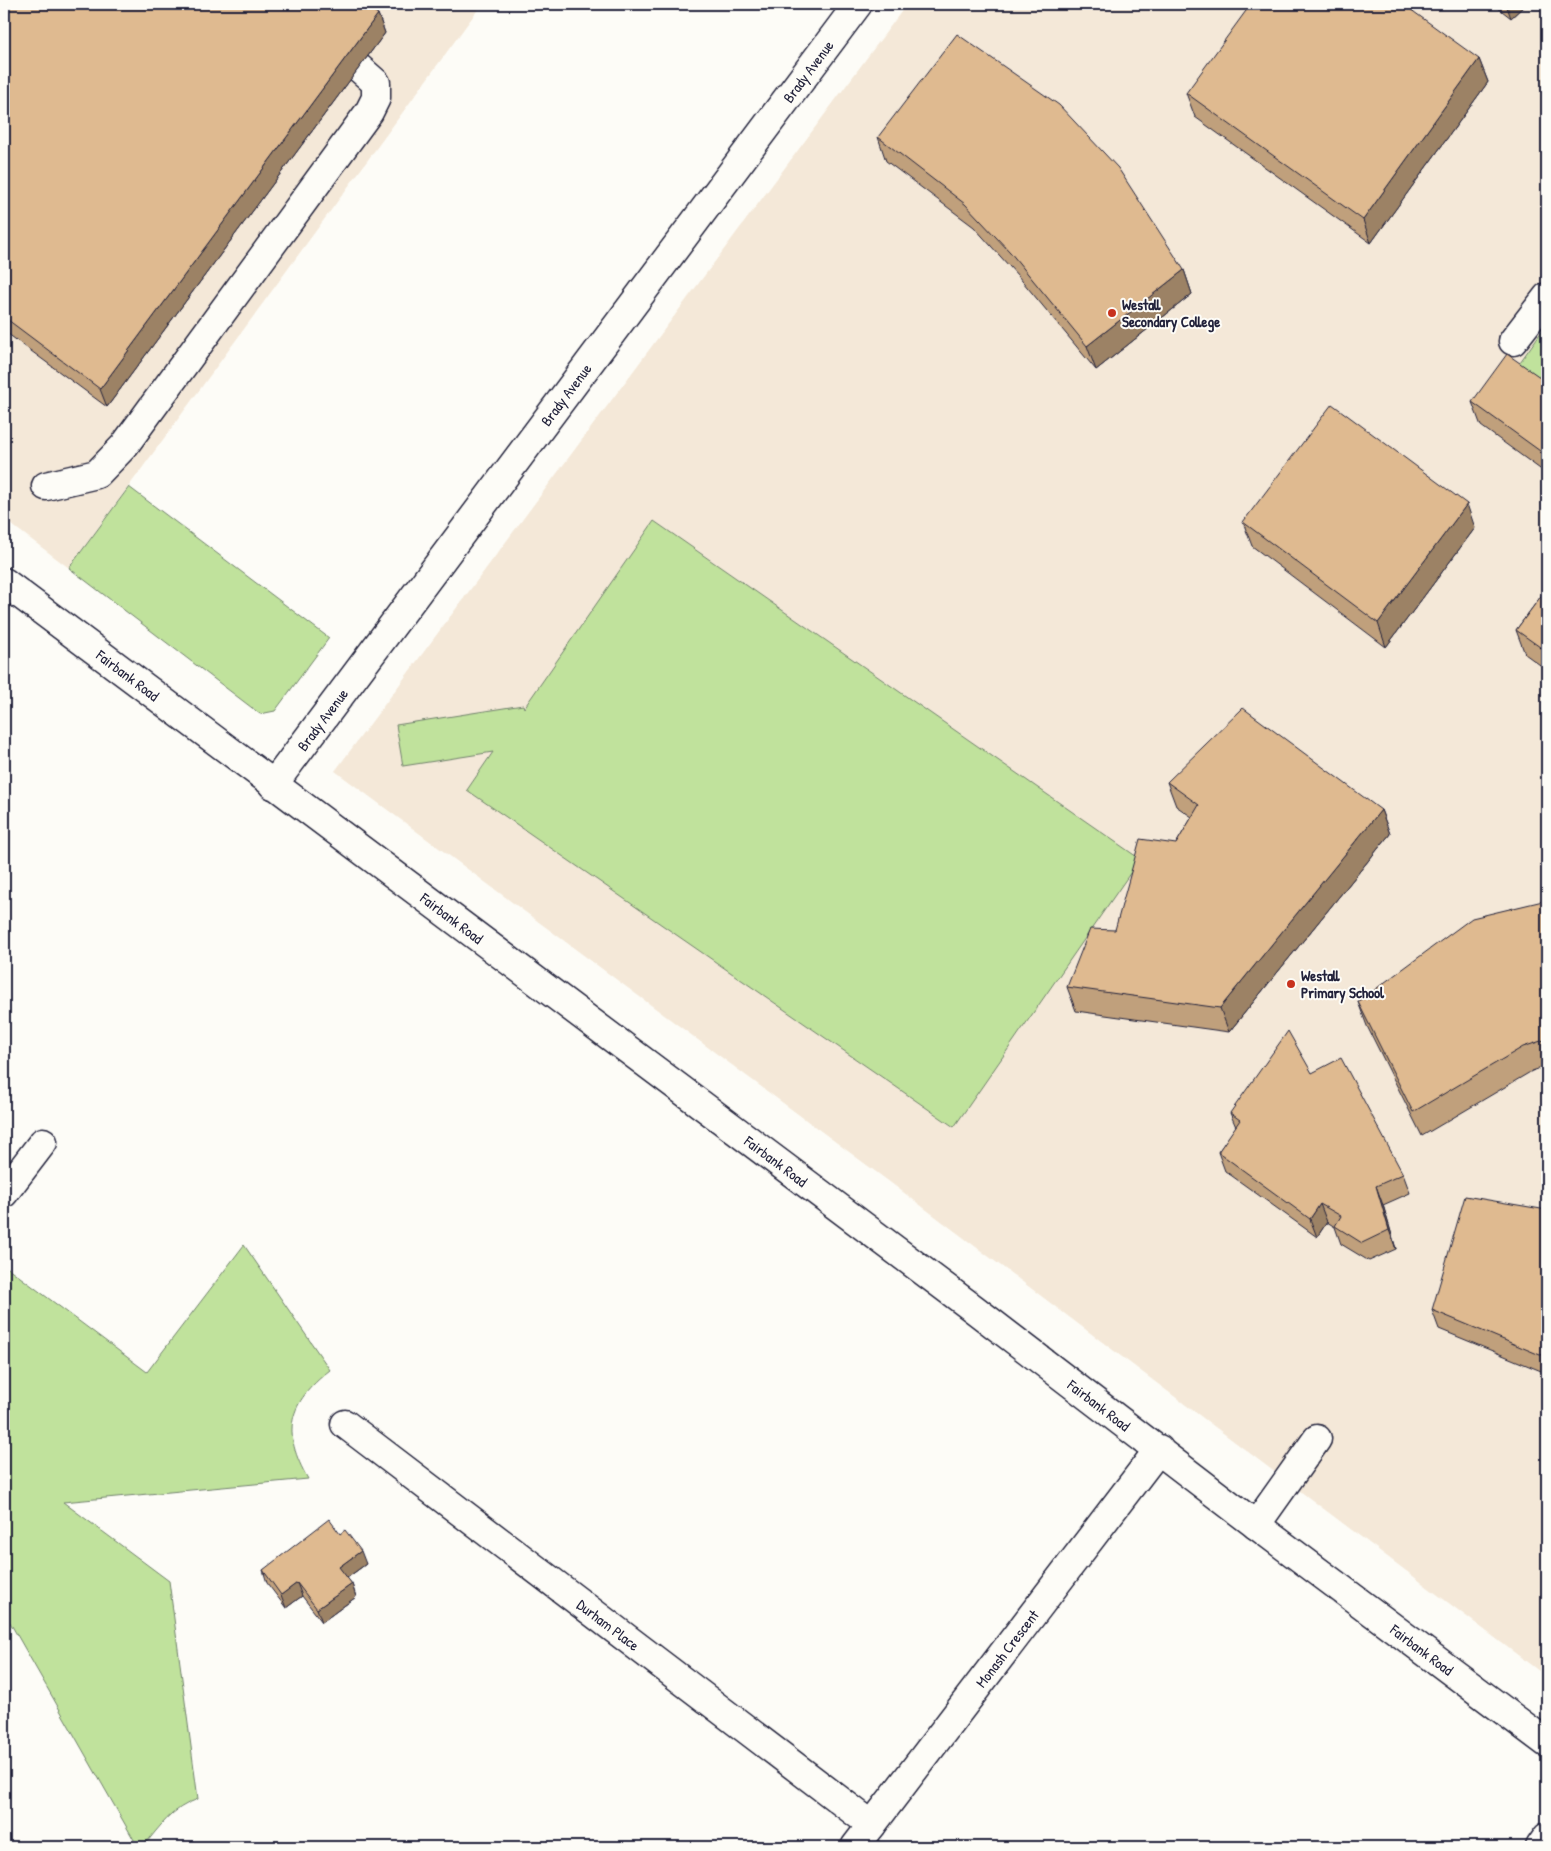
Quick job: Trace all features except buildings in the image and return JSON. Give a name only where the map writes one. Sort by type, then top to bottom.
[{"type":"street","name":"Brady Avenue","points":[[273,785],[858,4]]},
{"type":"street","points":[[46,486],[97,474],[124,446],[370,112],[376,98],[376,83],[359,68]]},
{"type":"street","points":[[1513,340],[1547,297]]},
{"type":"street","name":"Fairbank Road","points":[[4,582],[1159,1449],[1256,1525],[1547,1743]]},
{"type":"street","points":[[4,1193],[43,1142]]},
{"type":"street","name":"Durham Place","points":[[345,1424],[872,1825]]},
{"type":"street","points":[[1256,1525],[1317,1438]]},
{"type":"street","name":"Monash Crescent","points":[[855,1847],[1159,1449]]},
{"type":"street","points":[[1540,1847],[1547,1837]]},
{"type":"shaded area","points":[[4,4],[482,4],[69,568],[4,519]]},
{"type":"shaded area","name":"Westall Secondary College","points":[[907,4],[1547,4],[1547,1677],[891,1183],[335,771]]},
{"type":"green space","points":[[1547,324],[1547,386],[1518,365]]},
{"type":"green space","points":[[129,487],[329,638],[275,711],[260,714],[69,568]]},
{"type":"green space","points":[[654,521],[1140,859],[954,1127],[467,790],[493,752],[403,766],[396,725],[523,705],[524,708]]},
{"type":"green space","points":[[244,1245],[330,1370],[305,1394],[297,1407],[293,1419],[294,1447],[308,1479],[63,1502],[169,1581],[198,1799],[181,1807],[161,1825],[143,1847],[138,1847],[4,1612],[4,1265],[147,1372]]},
{"type":"place","name":"Westall Secondary College","points":[[1112,313]]},
{"type":"place","name":"Westall Primary School","points":[[1291,984]]}]
